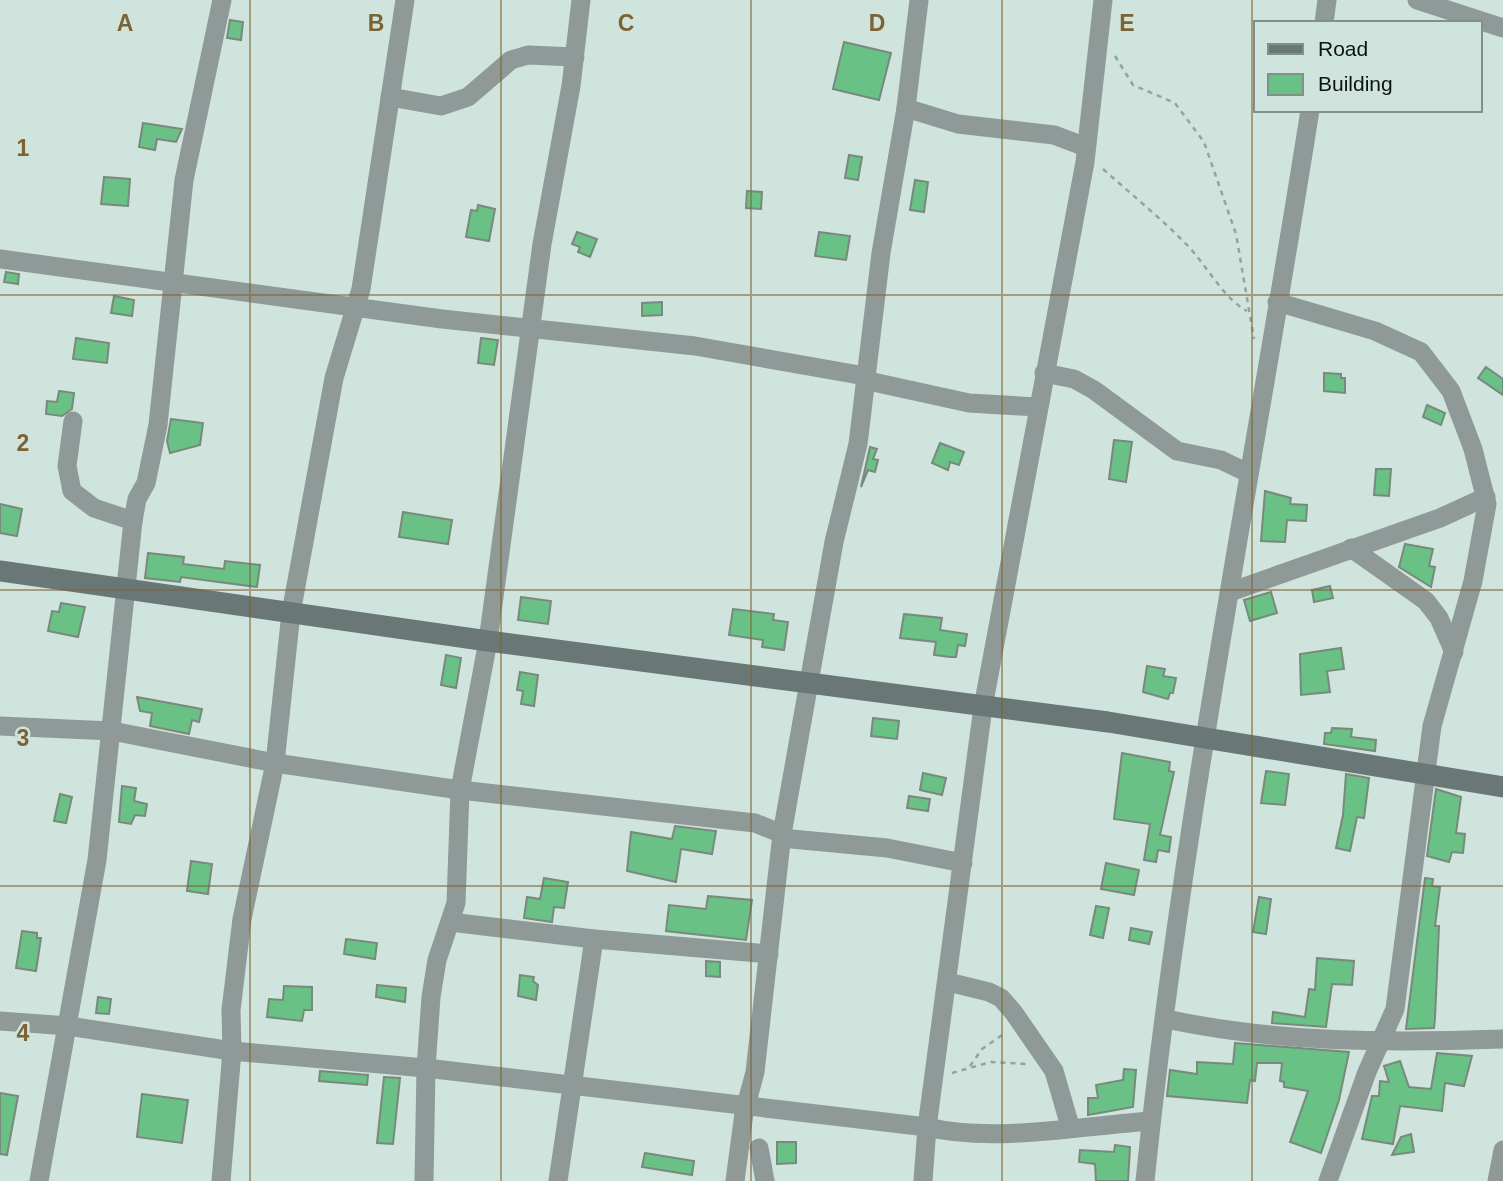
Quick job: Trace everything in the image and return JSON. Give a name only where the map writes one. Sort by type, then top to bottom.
[{"type":"street","points":[[39,1181],[97,860],[133,521],[137,499],[148,475],[158,425],[189,154],[222,0]]},
{"type":"street","points":[[221,1181],[232,1051],[231,1010],[242,919],[275,763],[291,613],[334,378],[356,306],[405,0]]},
{"type":"street","points":[[424,1181],[425,1068],[431,997],[437,960],[459,883],[460,790],[488,641],[531,329],[575,57],[581,0]]},
{"type":"street","points":[[734,1181],[755,1072],[782,836],[807,682],[834,542],[858,444],[891,184],[906,108],[919,0]]},
{"type":"street","points":[[923,1181],[927,1127],[983,707],[1086,151],[1104,0]]},
{"type":"street","points":[[1324,21],[1327,0]]},
{"type":"street","points":[[1417,0],[1482,21]]},
{"type":"street","points":[[1482,21],[1503,28]]},
{"type":"street","points":[[390,97],[430,106],[456,103],[482,86],[511,60],[547,54],[575,57]]},
{"type":"street","points":[[906,108],[958,124],[1054,135],[1086,151]]},
{"type":"street","points":[[1145,1181],[1204,738],[1310,112]]},
{"type":"street","points":[[1,263],[531,329],[695,346],[865,378],[969,403],[1037,407]]},
{"type":"street","points":[[1278,302],[1375,331],[1420,352],[1451,391],[1473,449],[1486,497],[1485,525],[1473,581],[1432,726],[1395,1009],[1367,1072],[1328,1181]]},
{"type":"street","points":[[1044,373],[1074,379],[1094,390],[1177,451],[1221,460],[1248,473]]},
{"type":"street","points":[[73,421],[67,466],[72,491],[94,508],[133,521]]},
{"type":"street","points":[[1230,592],[1440,518],[1486,497]]},
{"type":"street","points":[[1351,548],[1426,601],[1438,618],[1454,652]]},
{"type":"street","points":[[0,572],[1204,738],[1425,772],[1503,787]]},
{"type":"street","points":[[0,726],[112,731],[275,763],[460,790],[755,823],[782,836],[887,848],[963,863]]},
{"type":"street","points":[[450,922],[594,939],[769,954]]},
{"type":"street","points":[[558,1181],[594,939]]},
{"type":"street","points":[[948,982],[989,992],[1001,998],[1022,1023],[1051,1066],[1061,1087],[1070,1126]]},
{"type":"street","points":[[1166,1019],[1248,1034],[1382,1043],[1503,1039]]},
{"type":"street","points":[[0,1021],[68,1027],[232,1051],[425,1068],[748,1105],[927,1127],[955,1133],[991,1134],[1151,1121]]},
{"type":"street","points":[[759,1148],[765,1181]]},
{"type":"street","points":[[1497,1181],[1503,1150]]},
{"type":"path","points":[[1099,38],[1133,85],[1175,103],[1204,142],[1236,234],[1247,311],[1266,372]]},
{"type":"path","points":[[1086,151],[1164,221],[1200,258],[1236,305],[1247,311]]},
{"type":"path","points":[[970,1066],[993,1040],[1022,1023]]},
{"type":"path","points":[[933,1083],[970,1066],[1004,1062],[1051,1066]]},
{"type":"building","points":[[230,20],[243,22],[241,40],[227,38]]},
{"type":"building","points":[[844,42],[891,53],[879,100],[833,89]]},
{"type":"building","points":[[143,123],[182,129],[176,142],[157,139],[155,150],[139,147]]},
{"type":"building","points":[[849,155],[862,157],[858,180],[845,178]]},
{"type":"building","points":[[104,177],[130,179],[128,206],[101,204]]},
{"type":"building","points":[[915,180],[928,182],[924,212],[910,210]]},
{"type":"building","points":[[747,191],[762,192],[761,209],[746,208]]},
{"type":"building","points":[[478,205],[495,209],[489,241],[466,237],[471,210],[477,211]]},
{"type":"building","points":[[577,232],[597,239],[590,257],[578,252],[580,247],[572,244]]},
{"type":"building","points":[[819,232],[850,236],[846,260],[815,256]]},
{"type":"building","points":[[6,272],[19,274],[18,284],[4,282]]},
{"type":"building","points":[[114,296],[134,300],[132,316],[111,313]]},
{"type":"building","points":[[662,302],[662,315],[642,316],[642,303]]},
{"type":"building","points":[[76,338],[109,343],[107,363],[73,359]]},
{"type":"building","points":[[481,338],[498,340],[494,365],[478,363]]},
{"type":"building","points":[[1486,367],[1503,379],[1503,395],[1478,378]]},
{"type":"building","points":[[1324,373],[1341,374],[1341,378],[1345,378],[1345,393],[1324,391]]},
{"type":"building","points":[[59,391],[74,393],[72,409],[62,416],[46,414],[47,401],[57,402]]},
{"type":"building","points":[[1427,405],[1445,413],[1441,425],[1423,417]]},
{"type":"building","points":[[171,419],[203,423],[200,445],[170,453],[167,441]]},
{"type":"building","points":[[1114,440],[1132,442],[1126,482],[1109,479]]},
{"type":"building","points":[[940,443],[964,452],[959,465],[950,462],[948,470],[932,463]]},
{"type":"building","points":[[870,447],[877,449],[873,459],[878,460],[875,472],[868,470],[861,487]]},
{"type":"building","points":[[1376,469],[1391,469],[1389,496],[1374,495]]},
{"type":"building","points":[[1265,491],[1291,498],[1290,504],[1307,505],[1306,521],[1287,520],[1285,542],[1261,541]]},
{"type":"building","points":[[0,504],[22,509],[17,536],[0,533]]},
{"type":"building","points":[[403,512],[452,520],[448,544],[399,537]]},
{"type":"building","points":[[1405,544],[1433,549],[1429,566],[1435,567],[1431,587],[1399,567]]},
{"type":"building","points":[[148,553],[184,557],[183,564],[224,569],[225,561],[260,565],[257,587],[181,577],[180,582],[145,578]]},
{"type":"building","points":[[1330,586],[1333,598],[1314,602],[1312,590]]},
{"type":"building","points":[[1271,592],[1277,613],[1250,621],[1244,600]]},
{"type":"building","points":[[521,597],[551,601],[548,624],[518,620]]},
{"type":"building","points":[[61,603],[85,607],[78,637],[48,631],[52,611],[59,612]]},
{"type":"building","points":[[733,609],[774,614],[773,620],[788,622],[784,650],[762,647],[763,640],[729,635]]},
{"type":"building","points":[[904,614],[942,618],[940,630],[967,634],[965,646],[958,645],[956,657],[950,657],[934,655],[936,642],[900,638]]},
{"type":"building","points":[[1341,648],[1344,669],[1327,671],[1330,692],[1301,695],[1300,654]]},
{"type":"building","points":[[446,655],[461,658],[456,688],[441,685]]},
{"type":"building","points":[[1147,666],[1165,669],[1163,676],[1176,678],[1173,693],[1170,693],[1168,699],[1143,692]]},
{"type":"building","points":[[520,672],[538,675],[534,706],[521,704],[523,691],[517,690]]},
{"type":"building","points":[[137,697],[202,709],[199,722],[192,720],[189,734],[150,726],[152,713],[140,711]]},
{"type":"building","points":[[873,718],[899,721],[897,739],[871,736]]},
{"type":"building","points":[[1332,728],[1352,729],[1351,737],[1376,740],[1375,751],[1324,744],[1325,733],[1331,733]]},
{"type":"building","points":[[1122,753],[1170,762],[1169,771],[1174,772],[1160,835],[1171,837],[1169,852],[1158,850],[1156,862],[1144,860],[1150,824],[1114,819]]},
{"type":"building","points":[[1266,771],[1289,774],[1285,805],[1261,803]]},
{"type":"building","points":[[923,773],[946,778],[942,795],[920,790]]},
{"type":"building","points":[[1346,774],[1369,778],[1364,818],[1357,817],[1350,851],[1336,848],[1343,815]]},
{"type":"building","points":[[122,786],[136,788],[134,801],[147,804],[145,816],[135,815],[131,824],[119,822]]},
{"type":"building","points":[[1436,789],[1461,797],[1456,833],[1465,834],[1463,853],[1452,852],[1449,862],[1427,856]]},
{"type":"building","points":[[60,794],[72,797],[66,823],[54,821]]},
{"type":"building","points":[[909,796],[930,799],[928,811],[907,808]]},
{"type":"building","points":[[675,826],[716,831],[712,854],[681,849],[676,882],[627,871],[631,832],[672,839]]},
{"type":"building","points":[[191,861],[212,864],[208,894],[187,891]]},
{"type":"building","points":[[1106,863],[1139,870],[1134,895],[1101,889]]},
{"type":"building","points":[[544,878],[568,882],[564,908],[554,907],[552,922],[524,918],[527,897],[540,899]]},
{"type":"building","points":[[1425,878],[1433,879],[1432,886],[1440,887],[1435,926],[1439,926],[1434,1028],[1406,1029]]},
{"type":"building","points":[[708,896],[752,900],[746,940],[666,931],[669,905],[706,909]]},
{"type":"building","points":[[1259,897],[1271,899],[1266,934],[1253,932]]},
{"type":"building","points":[[1096,906],[1109,908],[1103,938],[1090,935]]},
{"type":"building","points":[[1131,928],[1152,932],[1149,944],[1129,940]]},
{"type":"building","points":[[22,931],[37,933],[37,938],[41,938],[36,971],[16,968]]},
{"type":"building","points":[[346,939],[377,943],[375,959],[344,954]]},
{"type":"building","points":[[1317,958],[1354,961],[1352,985],[1332,984],[1326,1027],[1272,1023],[1273,1012],[1305,1017],[1309,989],[1315,990]]},
{"type":"building","points":[[706,961],[720,962],[720,977],[706,976]]},
{"type":"building","points":[[520,975],[534,977],[533,981],[538,985],[536,1000],[518,996]]},
{"type":"building","points":[[377,985],[406,988],[405,1002],[376,997]]},
{"type":"building","points":[[284,986],[312,987],[312,1010],[304,1010],[302,1021],[267,1017],[269,999],[283,1000]]},
{"type":"building","points":[[98,997],[111,999],[109,1014],[96,1013]]},
{"type":"building","points":[[1235,1043],[1349,1052],[1339,1100],[1321,1153],[1290,1142],[1308,1091],[1284,1087],[1284,1082],[1280,1081],[1282,1063],[1257,1063],[1255,1081],[1250,1080],[1247,1103],[1167,1096],[1170,1070],[1197,1074],[1197,1062],[1233,1064]]},
{"type":"building","points":[[1437,1053],[1472,1056],[1464,1086],[1445,1083],[1442,1111],[1400,1106],[1393,1144],[1362,1139],[1372,1096],[1379,1096],[1380,1081],[1389,1082],[1384,1066],[1400,1061],[1409,1087],[1431,1089]]},
{"type":"building","points":[[1124,1069],[1136,1070],[1133,1107],[1088,1115],[1088,1098],[1098,1098],[1096,1085],[1123,1080]]},
{"type":"building","points":[[320,1071],[368,1075],[367,1085],[319,1081]]},
{"type":"building","points":[[384,1077],[400,1078],[393,1144],[377,1143]]},
{"type":"building","points":[[0,1093],[18,1096],[7,1155],[0,1154]]},
{"type":"building","points":[[142,1094],[188,1100],[182,1143],[137,1137]]},
{"type":"building","points":[[1411,1134],[1414,1152],[1392,1155],[1401,1137]]},
{"type":"building","points":[[777,1142],[796,1142],[796,1163],[777,1164]]},
{"type":"building","points":[[1115,1145],[1130,1147],[1128,1181],[1096,1181],[1095,1164],[1079,1162],[1080,1150],[1114,1152]]},
{"type":"building","points":[[645,1153],[694,1161],[692,1175],[642,1167]]}]
